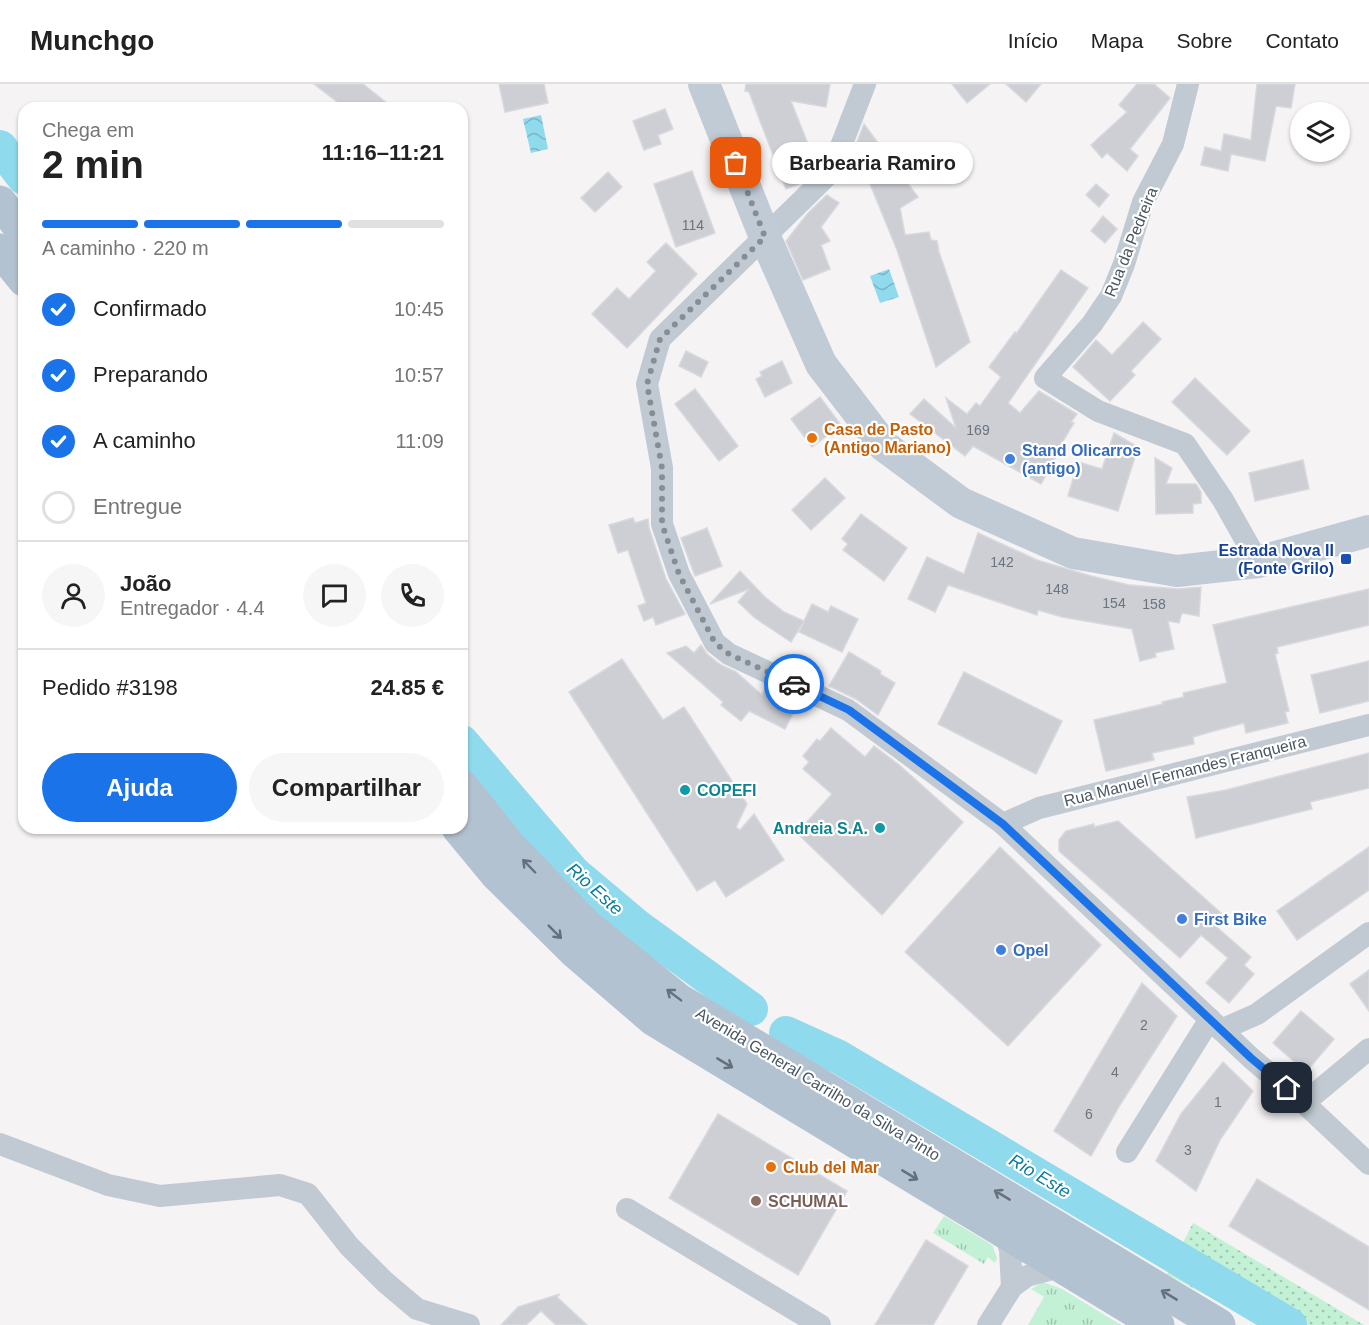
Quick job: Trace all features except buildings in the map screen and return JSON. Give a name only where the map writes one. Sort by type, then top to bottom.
[{"type":"main road","points":[[704,84],[765,237],[821,364],[884,446],[961,503],[1073,552],[1178,571],[1258,562],[1369,531]]},
{"type":"main road","points":[[0,202],[18,225]]},
{"type":"main road","points":[[0,250],[18,272]]},
{"type":"main road","name":"Avenida General Carrilho da Silva Pinto","points":[[468,794],[509,845],[585,924],[678,1000],[1219,1325]]},
{"type":"main road","name":"Avenida General Carrilho da Silva Pinto","points":[[463,834],[496,874],[575,952],[654,1020],[1158,1325]]},
{"type":"street","points":[[865,84],[831,172],[660,339],[647,384],[662,468],[662,524],[679,574],[715,643],[729,654],[849,710],[1003,824],[1251,1058],[1304,1103],[1369,1164]]},
{"type":"street","name":"Rua da Pedreira","points":[[1188,84],[1173,144],[1143,202],[1124,264],[1111,296],[1092,324],[1045,378],[1098,411],[1185,444],[1223,500],[1258,562]]},
{"type":"street","name":"Rua Manuel Fernandes Franqueira","points":[[1003,824],[1039,808],[1369,725]]},
{"type":"street","points":[[1127,1152],[1215,1024],[1257,1014],[1369,933]]},
{"type":"street","points":[[1251,1058],[1257,1014]]},
{"type":"street","points":[[1304,1103],[1369,1049]]},
{"type":"street","points":[[0,1144],[108,1185],[160,1196],[280,1185],[308,1194],[349,1246],[385,1282],[417,1309],[469,1325]]},
{"type":"street","points":[[627,1209],[820,1325]]},
{"type":"street","points":[[1005,1233],[1010,1250],[1012,1287]]},
{"type":"street","points":[[988,1325],[1012,1287],[1027,1276],[1060,1267]]},
{"type":"green space","points":[[944,1216],[992,1245],[997,1258],[995,1263],[988,1257],[984,1264],[933,1233]]},
{"type":"green space","points":[[1193,1223],[1364,1325],[1261,1325],[1167,1274]]},
{"type":"green space","points":[[1043,1282],[1062,1289],[1121,1325],[1028,1325],[1044,1297],[1031,1289]]},
{"type":"water","points":[[541,115],[548,149],[531,153],[523,119]]},
{"type":"water","points":[[889,269],[899,297],[880,303],[870,276]]},
{"type":"waterway","name":"Rio Este","points":[[0,147],[18,170]]},
{"type":"waterway","name":"Rio Este","points":[[468,749],[574,873],[637,926],[751,1009]]},
{"type":"waterway","name":"Rio Este","points":[[786,1033],[839,1057],[1290,1325]]},
{"type":"way so far","points":[[736,163],[765,237],[660,339],[647,384],[662,468],[662,524],[679,574],[715,643],[729,654],[794,684]]},
{"type":"place","name":"Barbearia Ramiro","points":[[736,163]]},
{"type":"place","name":"Casa de Pasto (Antigo Mariano)","points":[[812,438]]},
{"type":"place","name":"Stand Olicarros (antigo)","points":[[1010,459]]},
{"type":"place","name":"Estrada Nova II (Fonte Grilo)","points":[[1346,559]]},
{"type":"place","name":"COPEFI","points":[[685,790]]},
{"type":"place","name":"Andreia S.A.","points":[[880,828]]},
{"type":"place","name":"First Bike","points":[[1182,919]]},
{"type":"place","name":"Opel","points":[[1001,950]]},
{"type":"place","name":"Club del Mar","points":[[771,1167]]},
{"type":"place","name":"SCHUMAL","points":[[756,1201]]},
{"type":"route","points":[[794,684],[849,710],[1003,824],[1251,1058],[1287,1088]]}]
